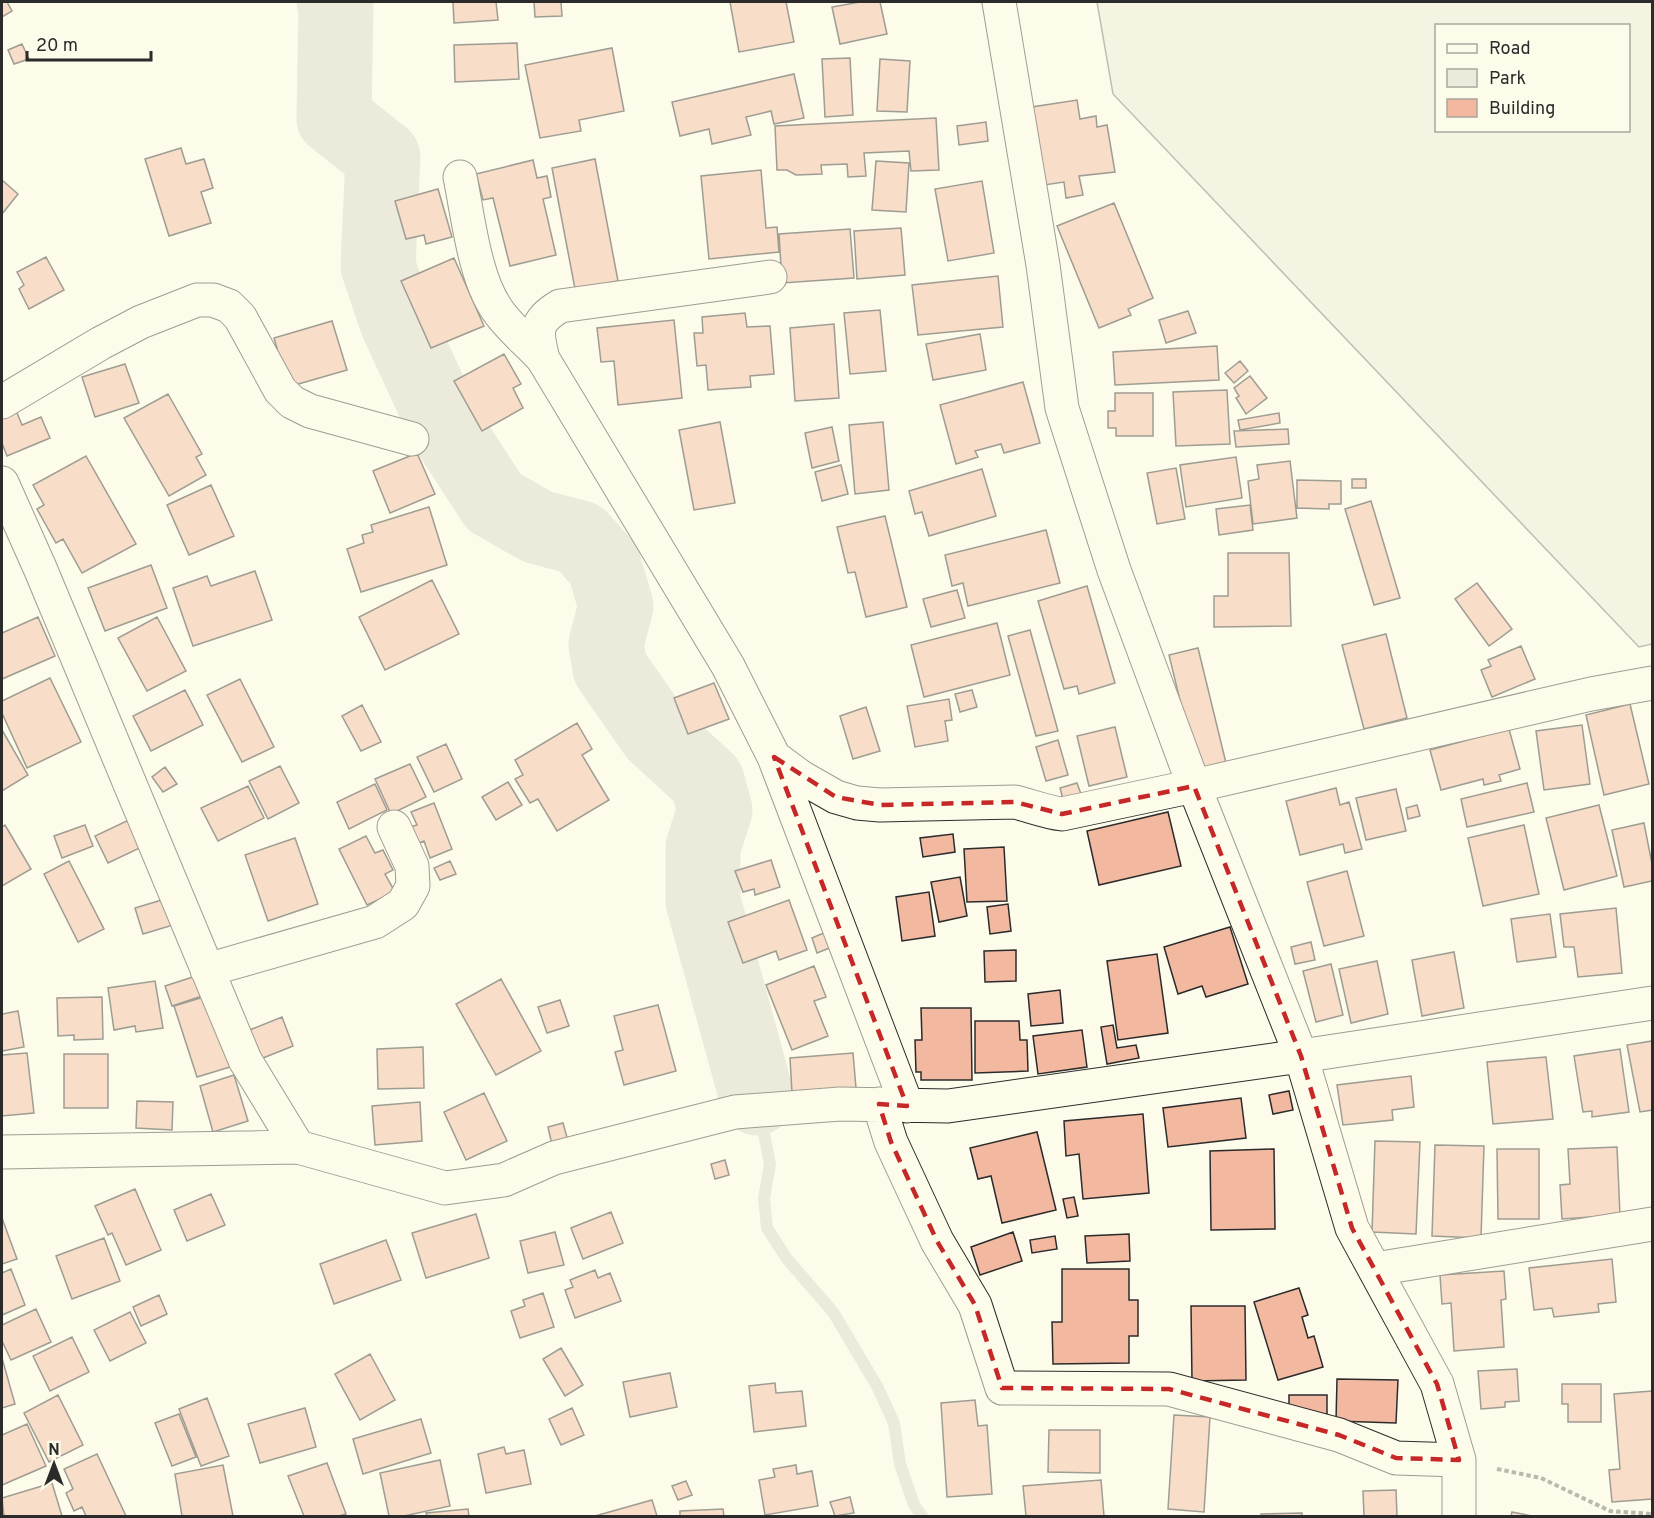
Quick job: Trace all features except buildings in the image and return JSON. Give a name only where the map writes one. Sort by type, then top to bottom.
[{"type":"street","points":[[999,2],[1043,265],[1062,408],[1114,570],[1194,786],[1301,1056],[1352,1227],[1437,1384],[1459,1461],[1459,1516]]},
{"type":"street","points":[[460,177],[481,276],[495,307],[543,359],[728,666],[774,757],[893,1105],[891,1142],[937,1241],[975,1305],[1002,1388],[1169,1389],[1340,1435],[1396,1458],[1459,1461]]},
{"type":"street","points":[[543,359],[538,327],[546,315],[560,306],[770,277]]},
{"type":"street","points":[[2,402],[141,322],[197,300],[213,300],[229,306],[240,317],[280,390],[292,402],[310,411],[412,439]]},
{"type":"street","points":[[2,483],[40,568],[245,1060],[298,1147]]},
{"type":"street","points":[[774,757],[801,777],[836,796],[857,803],[880,806],[1015,802],[1046,812],[1062,814],[1194,786],[1591,694],[1653,683]]},
{"type":"street","points":[[207,970],[375,922],[404,904],[413,886],[412,866],[394,827]]},
{"type":"street","points":[[2,1152],[298,1147],[445,1188],[504,1180],[554,1158],[735,1112],[840,1104],[948,1106],[1653,1003]]},
{"type":"street","points":[[1375,1269],[1653,1224]]},
{"type":"path","points":[[1459,1461],[1541,1478],[1610,1511],[1653,1514]]},
{"type":"highlighted area","points":[[774,757],[836,797],[880,805],[1015,802],[1062,814],[1194,786],[1301,1056],[1352,1228],[1437,1384],[1459,1460],[1396,1458],[1339,1435],[1169,1389],[1002,1388],[975,1305],[937,1241],[891,1142],[879,1104],[907,1106]]},
{"type":"green space","points":[[1097,2],[1652,2],[1652,644],[1639,647],[1113,94]]},
{"type":"waterway","points":[[334,2],[336,4],[334,118],[383,157],[378,266],[397,322],[446,428],[494,502],[538,527],[580,538],[604,565],[616,606],[606,644],[610,668],[656,734],[707,781],[715,810],[703,847],[703,901],[757,1098]]},
{"type":"waterway","points":[[762,1123],[770,1164],[764,1198],[767,1228],[787,1259],[833,1312],[877,1386],[894,1423],[900,1464],[914,1505],[922,1516]]}]
